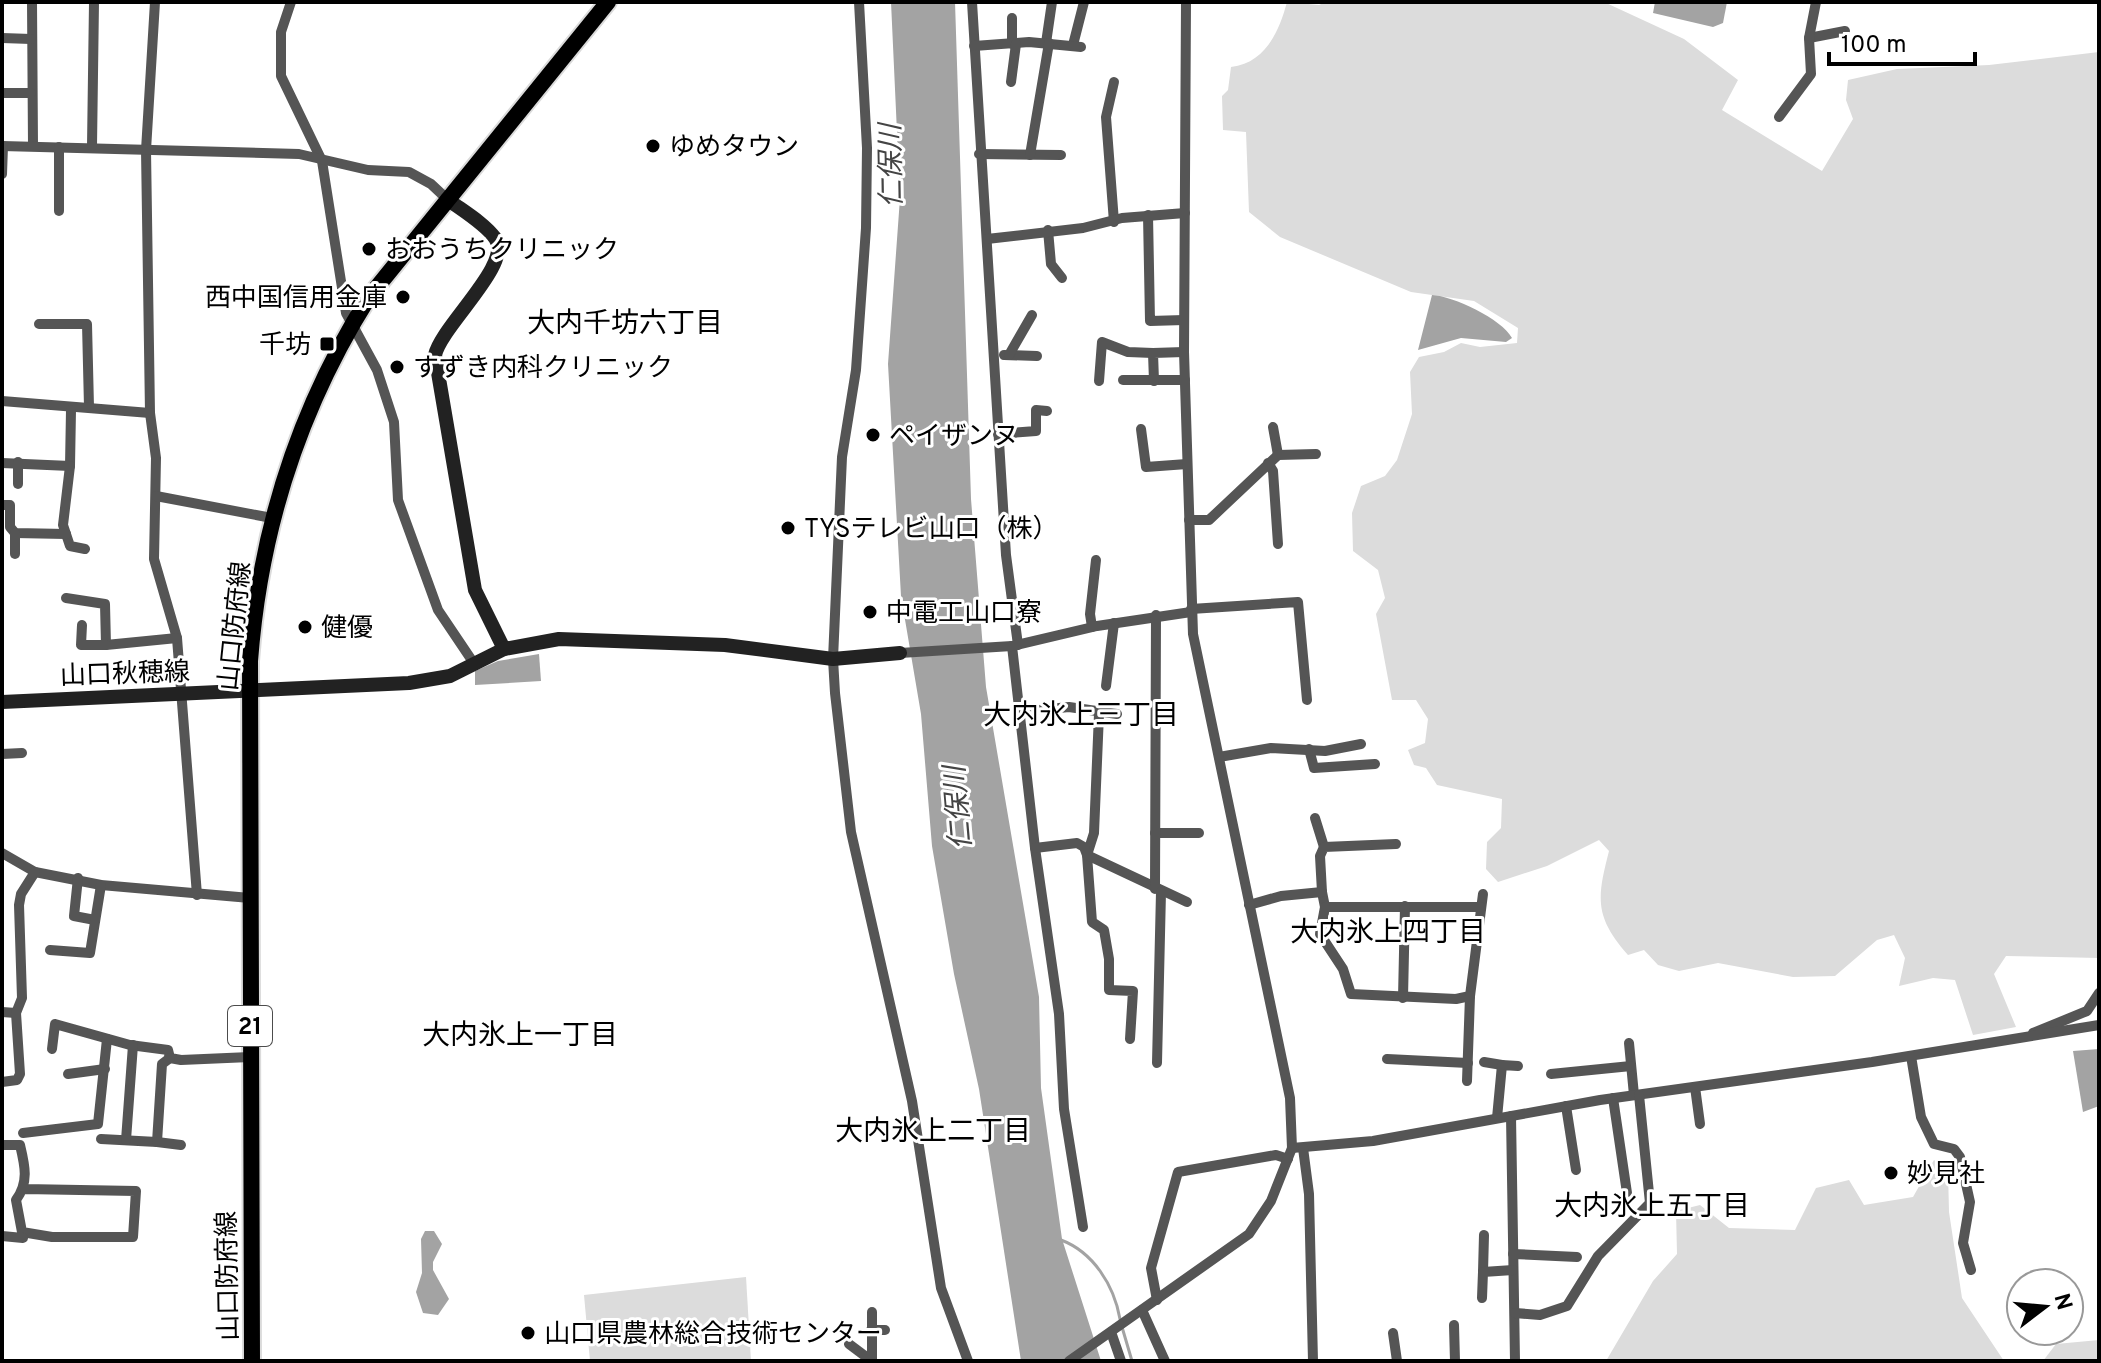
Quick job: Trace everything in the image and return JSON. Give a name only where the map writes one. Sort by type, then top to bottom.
[{"type":"main road","name":"山口防府線","points":[[252,1361],[250,691],[255,611],[272,518],[305,420],[352,325],[385,274],[608,2]]},
{"type":"street","points":[[32,2],[33,146]]},
{"type":"street","points":[[92,146],[94,2]]},
{"type":"street","points":[[155,2],[146,150],[150,413],[156,458],[154,559],[177,638],[197,895]]},
{"type":"street","points":[[291,2],[281,32],[281,76],[322,161],[342,299],[352,325],[377,370],[394,422],[398,500],[438,610],[473,662]]},
{"type":"street","points":[[859,2],[867,148],[866,228],[856,370],[842,457],[833,659],[851,832],[912,1101],[941,1288],[968,1361]]},
{"type":"street","points":[[972,2],[979,154],[1012,646],[1035,848],[1059,1014],[1064,1109],[1083,1227]]},
{"type":"street","points":[[1030,155],[1052,2]]},
{"type":"street","points":[[974,46],[1047,43],[1077,46],[1084,2]]},
{"type":"street","points":[[1186,2],[1184,352],[1191,610],[1197,663],[1290,1098],[1312,1256],[1313,1361]]},
{"type":"street","points":[[1779,117],[1811,74],[1809,38],[1816,2]]},
{"type":"street","points":[[1011,82],[1014,44],[1012,18]]},
{"type":"street","points":[[1809,38],[1845,31]]},
{"type":"street","points":[[2,38],[31,39]]},
{"type":"street","points":[[1114,82],[1106,117],[1114,222]]},
{"type":"street","points":[[2,93],[31,93]]},
{"type":"street","points":[[2,174],[2,146],[278,152],[368,170],[409,172],[431,184],[495,237],[500,250],[499,259],[442,334],[435,355],[475,590],[504,649]]},
{"type":"street","points":[[59,147],[59,211]]},
{"type":"street","points":[[979,154],[1061,155]]},
{"type":"street","points":[[987,239],[1148,215],[1185,213]]},
{"type":"street","points":[[1148,215],[1150,321],[1184,320]]},
{"type":"street","points":[[1048,230],[1051,264],[1062,278]]},
{"type":"street","points":[[1009,355],[1032,315]]},
{"type":"street","points":[[39,324],[87,324],[89,407]]},
{"type":"street","points":[[1099,381],[1102,342],[1128,352],[1184,352]]},
{"type":"street","points":[[1153,353],[1154,381]]},
{"type":"street","points":[[994,355],[1037,356]]},
{"type":"street","points":[[1123,380],[1185,380]]},
{"type":"street","points":[[2,401],[71,410],[89,407],[150,413]]},
{"type":"street","points":[[71,410],[70,466],[63,525],[70,546],[85,549]]},
{"type":"street","points":[[998,434],[1036,431],[1036,410],[1047,411]]},
{"type":"street","points":[[1273,427],[1278,455]]},
{"type":"street","points":[[1141,429],[1146,467],[1187,464]]},
{"type":"street","points":[[1189,520],[1209,520],[1278,455],[1316,454]]},
{"type":"street","points":[[18,462],[18,484]]},
{"type":"street","points":[[2,463],[70,466]]},
{"type":"street","points":[[1268,463],[1273,471],[1278,544]]},
{"type":"street","points":[[156,496],[272,518]]},
{"type":"street","points":[[2,505],[10,505],[15,554]]},
{"type":"street","points":[[15,533],[66,534]]},
{"type":"street","points":[[1092,627],[1090,614],[1096,560]]},
{"type":"street","points":[[66,598],[105,604],[106,645]]},
{"type":"street","points":[[900,653],[1012,646],[1156,615],[1298,602],[1307,700]]},
{"type":"street","points":[[1156,615],[1157,1063]]},
{"type":"street","points":[[1106,686],[1114,623]]},
{"type":"street","points":[[82,625],[81,645],[177,638]]},
{"type":"street","name":"山口秋穂線","points":[[2,702],[409,683],[450,676],[504,649],[559,639],[725,645],[833,659],[900,653]]},
{"type":"street","points":[[1019,712],[1069,707],[1099,714],[1117,714]]},
{"type":"street","points":[[1087,855],[1094,833],[1099,714]]},
{"type":"street","points":[[1219,757],[1271,748],[1325,751],[1361,744]]},
{"type":"street","points":[[1309,749],[1314,768],[1375,764]]},
{"type":"street","points":[[2,754],[22,753]]},
{"type":"street","points":[[1315,818],[1324,847],[1320,856],[1325,907],[1320,934],[1343,969],[1351,994],[1403,998],[1470,996]]},
{"type":"street","points":[[1155,833],[1199,833]]},
{"type":"street","points":[[1035,848],[1077,843],[1084,847],[1092,922],[1104,930],[1109,959],[1109,990],[1133,991],[1130,1039]]},
{"type":"street","points":[[1324,847],[1396,844]]},
{"type":"street","points":[[2,853],[35,872],[78,878],[101,885],[250,898]]},
{"type":"street","points":[[1087,855],[1187,902]]},
{"type":"street","points":[[2,1082],[17,1080],[20,1074],[16,1013],[22,998],[19,905],[21,894],[35,872]]},
{"type":"street","points":[[78,878],[74,916],[95,920]]},
{"type":"street","points":[[50,950],[90,953],[101,885]]},
{"type":"street","points":[[1249,905],[1281,896],[1322,892]]},
{"type":"street","points":[[1467,1081],[1470,996],[1483,894]]},
{"type":"street","points":[[1403,998],[1405,906]]},
{"type":"street","points":[[1325,907],[1481,907]]},
{"type":"street","points":[[2029,1036],[2038,1029],[2087,1011],[2099,993]]},
{"type":"street","points":[[2,1012],[16,1013]]},
{"type":"street","points":[[52,1049],[55,1024],[133,1045],[168,1050],[170,1058]]},
{"type":"street","points":[[1069,1361],[1249,1234],[1271,1201],[1288,1159],[1297,1148],[1373,1141],[1613,1098],[1911,1056],[2099,1025]]},
{"type":"street","points":[[23,1133],[98,1124],[107,1039]]},
{"type":"street","points":[[1515,1313],[1540,1315],[1567,1306],[1598,1256],[1650,1203],[1629,1043]]},
{"type":"street","points":[[126,1140],[133,1045]]},
{"type":"street","points":[[1911,1056],[1921,1117],[1934,1144],[1954,1149],[1960,1157],[1970,1202],[1963,1243],[1971,1270]]},
{"type":"street","points":[[157,1142],[162,1064],[170,1058],[250,1057]]},
{"type":"street","points":[[1387,1059],[1468,1063]]},
{"type":"street","points":[[1484,1062],[1518,1066]]},
{"type":"street","points":[[1497,1118],[1502,1065]]},
{"type":"street","points":[[1551,1074],[1631,1066]]},
{"type":"street","points":[[68,1074],[105,1069]]},
{"type":"street","points":[[1695,1087],[1700,1124]]},
{"type":"street","points":[[1613,1098],[1624,1145],[1620,1174],[1627,1193]]},
{"type":"street","points":[[1566,1106],[1576,1170]]},
{"type":"street","points":[[1511,1116],[1515,1361]]},
{"type":"street","points":[[101,1139],[181,1145]]},
{"type":"street","points":[[2,1145],[20,1145],[25,1167],[24,1189],[16,1200],[22,1232],[52,1237],[133,1237],[136,1191],[24,1189]]},
{"type":"street","points":[[1157,1300],[1151,1268],[1178,1172],[1276,1155],[1288,1159]]},
{"type":"street","points":[[2,1201],[16,1200]]},
{"type":"street","points":[[1482,1298],[1484,1235]]},
{"type":"street","points":[[2,1236],[23,1238]]},
{"type":"street","points":[[1513,1254],[1577,1257]]},
{"type":"street","points":[[1483,1272],[1513,1270]]},
{"type":"street","points":[[1142,1310],[1165,1361]]},
{"type":"street","points":[[870,1360],[872,1312]]},
{"type":"street","points":[[1454,1325],[1455,1361]]},
{"type":"street","points":[[871,1330],[885,1330]]},
{"type":"street","points":[[1393,1333],[1397,1361]]},
{"type":"street","points":[[1106,1336],[1121,1361]]},
{"type":"street","points":[[849,1344],[870,1360]]},
{"type":"shaded area","points":[[1287,2],[1319,5],[1326,2],[1604,2],[1684,39],[1738,80],[1722,110],[1822,171],[1853,119],[1846,100],[1848,80],[1897,69],[1989,65],[2099,52],[2099,958],[2006,956],[1994,974],[2016,1027],[1973,1035],[1955,980],[1933,978],[1899,986],[1905,958],[1894,935],[1877,940],[1835,976],[1793,977],[1718,963],[1679,971],[1658,965],[1644,950],[1628,955],[1609,929],[1601,906],[1602,882],[1609,851],[1599,840],[1547,866],[1498,882],[1486,869],[1487,842],[1501,828],[1502,799],[1437,785],[1426,768],[1414,765],[1408,750],[1425,743],[1428,719],[1416,700],[1392,700],[1376,614],[1385,598],[1378,570],[1353,551],[1352,513],[1361,486],[1385,476],[1397,460],[1412,414],[1410,372],[1419,357],[1444,352],[1461,343],[1480,347],[1517,343],[1518,328],[1474,301],[1411,292],[1280,237],[1249,212],[1246,132],[1223,130],[1222,96],[1228,90],[1231,67],[1262,53],[1275,35]]},
{"type":"shaded area","points":[[1934,1160],[1948,1171],[1949,1212],[1962,1298],[2004,1361],[1606,1361],[1653,1281],[1677,1254],[1676,1211],[1700,1205],[1729,1228],[1795,1230],[1816,1188],[1849,1180],[1864,1205],[1913,1197]]},
{"type":"shaded area","points":[[746,1277],[751,1361],[590,1361],[584,1295]]},
{"type":"shaded area","points":[[2099,1340],[2099,1361],[2043,1361],[2054,1347],[2085,1347],[2085,1341]]},
{"type":"water","name":"仁保川","points":[[891,2],[955,2],[971,499],[986,687],[1039,997],[1041,1088],[1062,1239],[1101,1361],[1021,1361],[979,1089],[954,974],[932,846],[921,714],[901,596],[888,364],[900,198]]},
{"type":"water","points":[[1655,2],[1727,2],[1723,23],[1713,27],[1653,13]]},
{"type":"water","points":[[1432,295],[1452,299],[1476,310],[1498,323],[1512,338],[1506,342],[1461,338],[1418,350]]},
{"type":"water","points":[[539,654],[541,681],[475,685],[475,671],[498,661]]},
{"type":"water","points":[[2099,1049],[2099,1106],[2083,1112],[2073,1051]]},
{"type":"water","points":[[425,1231],[434,1231],[442,1244],[433,1262],[433,1270],[449,1299],[438,1315],[423,1313],[416,1292],[422,1273],[421,1239]]},
{"type":"waterway","points":[[1061,1240],[1083,1253],[1100,1271],[1113,1294],[1120,1319]]},
{"type":"waterway","points":[[1122,1327],[1132,1361]]},
{"type":"place","name":"ゆめタウン","points":[[653,146]]},
{"type":"place","name":"おおうちクリニック","points":[[369,249]]},
{"type":"place","name":"西中国信用金庫","points":[[403,297]]},
{"type":"place","name":"千坊","points":[[327,344]]},
{"type":"place","name":"すずき内科クリニック","points":[[397,367]]},
{"type":"place","name":"ペイザンヌ","points":[[873,435]]},
{"type":"place","name":"TYSテレビ山口（株）","points":[[788,528]]},
{"type":"place","name":"中電工山口寮","points":[[870,612]]},
{"type":"place","name":"健優","points":[[305,627]]},
{"type":"place","name":"妙見社","points":[[1891,1173]]},
{"type":"place","name":"山口県農林総合技術センター","points":[[528,1333]]},
{"type":"district","name":"大内千坊六丁目","points":[[625,322]]},
{"type":"district","name":"大内氷上三丁目","points":[[1081,714]]},
{"type":"district","name":"大内氷上四丁目","points":[[1388,931]]},
{"type":"district","name":"大内氷上一丁目","points":[[520,1034]]},
{"type":"district","name":"大内氷上二丁目","points":[[933,1130]]},
{"type":"district","name":"大内氷上五丁目","points":[[1652,1205]]}]
